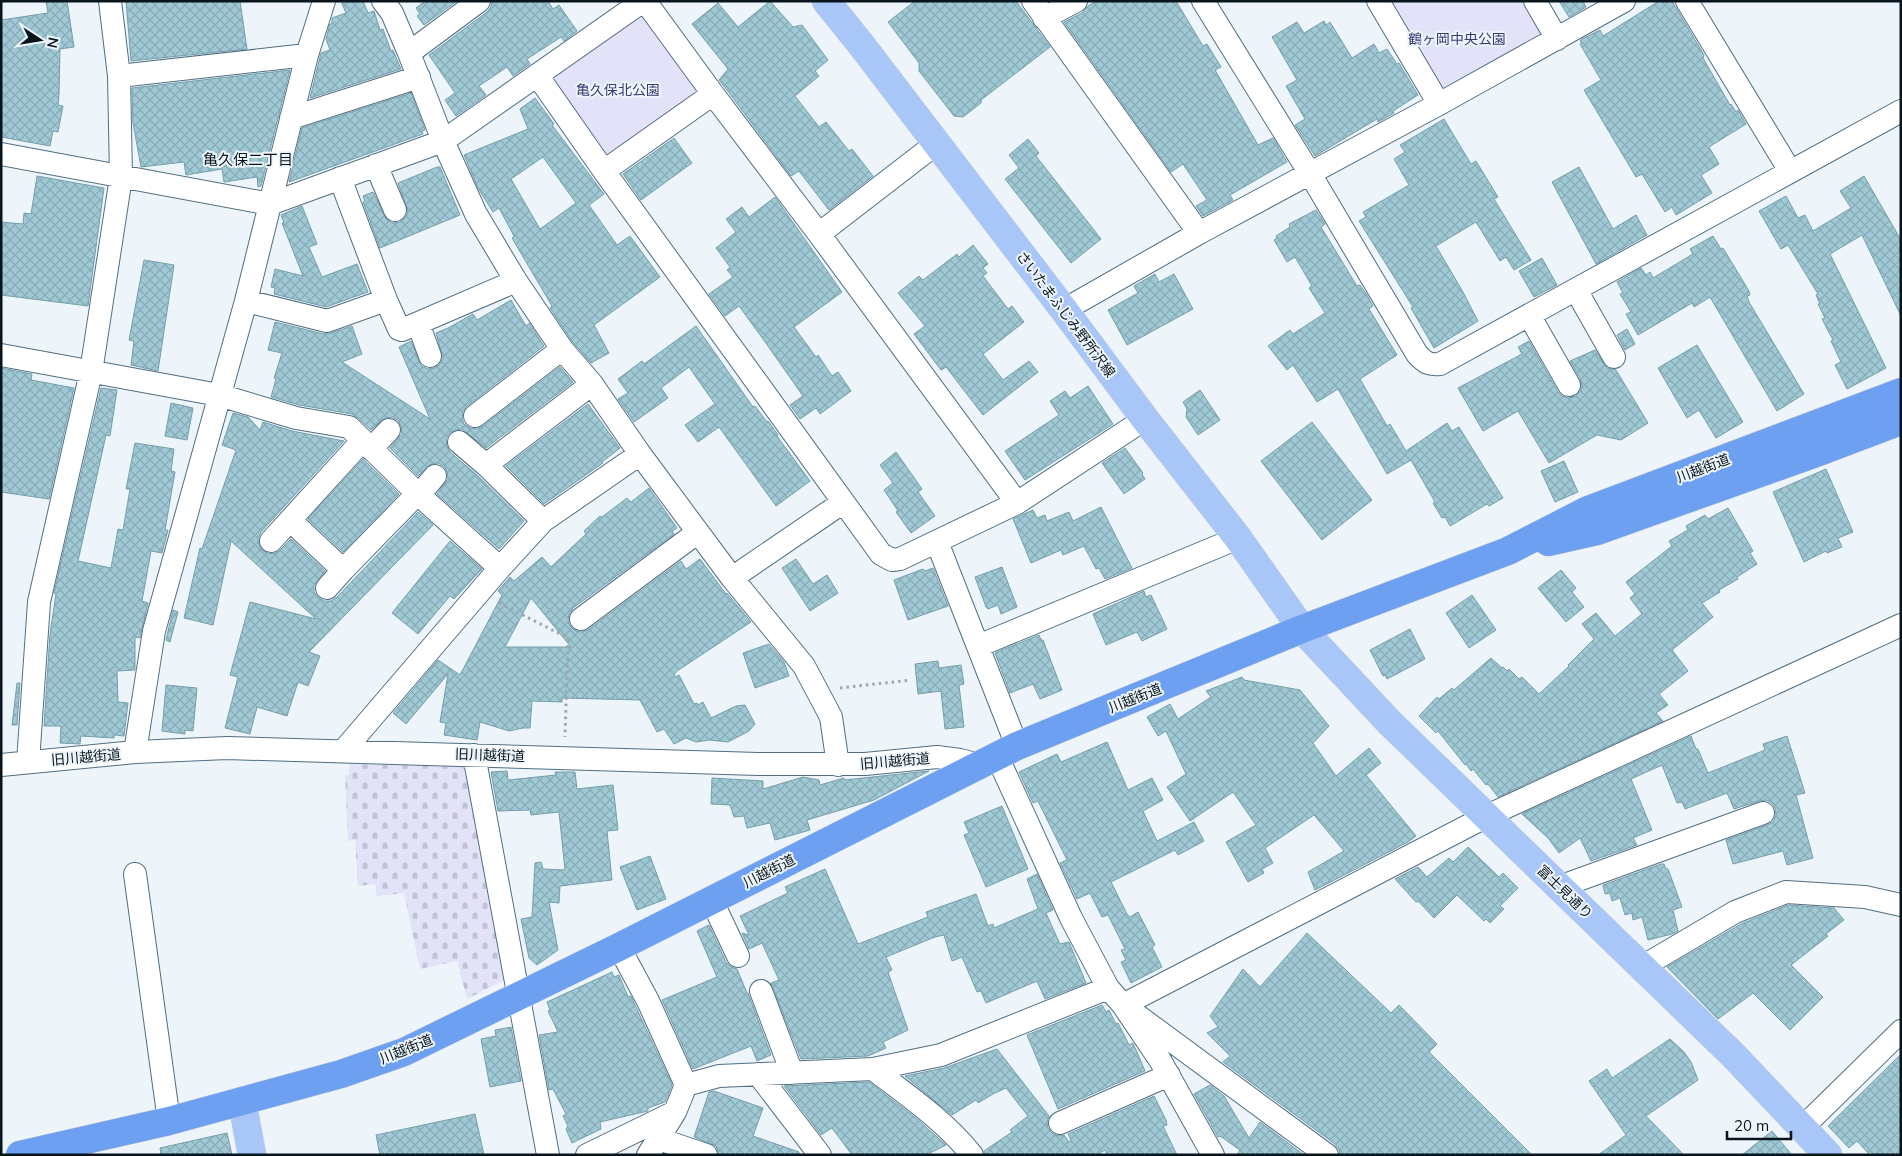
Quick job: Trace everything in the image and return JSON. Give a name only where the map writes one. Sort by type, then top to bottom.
[{"type":"highway","name":"川越街道","points":[[1508,552],[1588,510],[1901,392]]},
{"type":"highway","name":"川越街道","points":[[20,1155],[169,1121],[341,1074],[404,1052],[619,947],[998,756],[1302,629],[1508,552],[1596,531],[1798,460],[1901,421]]},
{"type":"main road","name":"さいたまふじみ野所沢線","points":[[835,4],[1145,419],[1238,538],[1302,629]]},
{"type":"main road","name":"富士見通り","points":[[1302,629],[1390,722],[1734,1056],[1828,1155]]},
{"type":"main road","points":[[242,1101],[252,1155]]},
{"type":"street","points":[[28,762],[39,602],[91,372],[121,177],[119,76],[110,1]]},
{"type":"street","points":[[135,752],[154,632],[246,301],[307,55],[324,1]]},
{"type":"street","points":[[383,1],[392,14],[419,77],[443,141],[476,214],[516,281],[562,349],[592,384],[640,454],[732,578],[804,666],[831,717],[838,765]]},
{"type":"street","points":[[409,53],[478,1]]},
{"type":"street","points":[[1,154],[270,204],[443,141],[644,1],[819,234],[1017,503]]},
{"type":"street","points":[[1076,1],[1039,9],[1199,233]]},
{"type":"street","points":[[1203,1],[1310,172],[1417,354],[1424,362],[1440,364],[1901,111]]},
{"type":"street","points":[[1378,1],[1440,104]]},
{"type":"street","points":[[1535,1],[1557,39]]},
{"type":"street","points":[[1064,310],[1199,233],[1440,104],[1624,1]]},
{"type":"street","points":[[1687,1],[1790,171]]},
{"type":"street","points":[[119,76],[307,55]]},
{"type":"street","points":[[537,75],[604,172],[880,554],[892,560],[900,559],[1017,503],[1145,419]]},
{"type":"street","points":[[292,118],[419,77]]},
{"type":"street","points":[[604,172],[713,94]]},
{"type":"street","points":[[819,234],[937,143]]},
{"type":"street","points":[[376,165],[395,210]]},
{"type":"street","points":[[340,178],[386,300],[399,329],[402,330],[516,281]]},
{"type":"street","points":[[1576,290],[1614,357]]},
{"type":"street","points":[[246,301],[327,321],[386,300]]},
{"type":"street","points":[[1529,315],[1569,385]]},
{"type":"street","points":[[418,323],[430,356]]},
{"type":"street","points":[[475,416],[562,349]]},
{"type":"street","points":[[1,355],[219,395],[296,418],[338,415],[418,494],[500,568]]},
{"type":"street","points":[[486,465],[592,384]]},
{"type":"street","points":[[271,541],[367,445],[389,430]]},
{"type":"street","points":[[459,442],[486,465],[543,521]]},
{"type":"street","points":[[344,750],[478,593],[543,521],[640,454]]},
{"type":"street","points":[[327,588],[435,476]]},
{"type":"street","points":[[732,578],[842,502]]},
{"type":"street","points":[[290,520],[343,570]]},
{"type":"street","points":[[582,619],[698,532]]},
{"type":"street","points":[[978,646],[1238,538]]},
{"type":"street","points":[[936,542],[978,646],[998,756],[1071,918],[1108,988],[1123,1005],[1169,1075],[1213,1155]]},
{"type":"street","points":[[1123,1005],[1487,816],[1901,625]]},
{"type":"street","name":"旧川越街道","points":[[1,765],[135,752],[227,748],[838,765],[874,764],[937,757],[960,760],[998,756]]},
{"type":"street","points":[[474,755],[548,1155]]},
{"type":"street","points":[[1559,887],[1763,813]]},
{"type":"street","points":[[135,874],[169,1121]]},
{"type":"street","points":[[1642,967],[1735,912],[1786,892],[1865,897],[1901,905]]},
{"type":"street","points":[[712,900],[738,956]]},
{"type":"street","points":[[619,947],[648,1001],[686,1085],[675,1112],[653,1147],[706,1155]]},
{"type":"street","points":[[686,1085],[719,1076],[873,1069],[941,1055],[1108,988]]},
{"type":"street","points":[[761,991],[792,1072]]},
{"type":"street","points":[[1123,1005],[1327,1155]]},
{"type":"street","points":[[1802,1128],[1901,1031]]},
{"type":"street","points":[[873,1069],[939,1121],[972,1155]]},
{"type":"street","points":[[758,1074],[810,1149]]},
{"type":"street","points":[[1060,1123],[1169,1075]]},
{"type":"street","points":[[587,1155],[675,1112]]},
{"type":"path","points":[[478,593],[568,638],[564,757]]},
{"type":"path","points":[[817,691],[911,680]]},
{"type":"green space","name":"鶴ヶ岡中央公園","points":[[1389,1],[1522,1],[1540,31],[1536,41],[1446,88],[1440,87]]},
{"type":"green space","name":"亀久保北公園","points":[[634,17],[646,17],[697,86],[694,98],[612,159],[602,157],[550,85],[553,73]]},
{"type":"green space","points":[[349,764],[468,767],[509,978],[467,999],[457,961],[420,969],[404,893],[377,896],[375,884],[358,886],[355,840],[348,841],[345,775],[349,775]]},
{"type":"building","points":[[46,1],[67,1],[74,47],[60,49],[58,105],[63,106],[58,132],[53,131],[50,146],[1,137],[1,20],[48,13]]},
{"type":"building","points":[[126,1],[240,1],[247,49],[131,61]]},
{"type":"building","points":[[341,1],[363,1],[368,13],[374,11],[380,30],[383,29],[391,51],[393,50],[401,69],[310,98],[321,53],[330,50],[326,39],[330,24],[332,24],[332,18],[346,13]]},
{"type":"building","points":[[425,1],[457,1],[424,25],[417,16],[420,14],[416,8]]},
{"type":"building","points":[[492,1],[548,1],[553,9],[559,5],[577,31],[564,41],[561,37],[527,59],[530,64],[513,76],[507,67],[479,86],[486,95],[456,116],[445,100],[455,93],[429,55],[487,12],[491,7]]},
{"type":"building","points":[[770,1],[793,27],[802,25],[828,60],[815,71],[819,76],[795,96],[819,127],[826,122],[849,151],[852,149],[873,176],[829,210],[799,171],[791,176],[719,80],[728,69],[692,24],[718,3],[738,27]]},
{"type":"building","points":[[915,1],[1016,1],[1050,47],[981,100],[981,103],[963,117],[954,116],[919,71],[919,63],[888,22]]},
{"type":"building","points":[[1097,1],[1176,1],[1203,46],[1207,44],[1221,67],[1215,70],[1258,145],[1273,138],[1287,162],[1230,195],[1233,200],[1203,216],[1196,206],[1207,200],[1183,164],[1171,172],[1064,22],[1082,13],[1088,6]]},
{"type":"building","points":[[1559,1],[1583,1],[1586,7],[1569,17]]},
{"type":"building","points":[[1659,1],[1672,1],[1704,55],[1703,58],[1730,105],[1736,112],[1738,110],[1746,124],[1709,147],[1719,164],[1701,175],[1712,193],[1676,215],[1672,207],[1665,212],[1642,174],[1636,177],[1584,90],[1601,80],[1580,44],[1582,39],[1600,30],[1603,36]]},
{"type":"building","points":[[1324,21],[1326,25],[1330,22],[1352,58],[1374,44],[1379,53],[1387,49],[1397,64],[1399,63],[1418,95],[1393,111],[1394,113],[1378,122],[1377,119],[1315,156],[1295,125],[1305,119],[1286,86],[1297,80],[1272,37],[1297,22],[1304,33]]},
{"type":"building","points":[[290,70],[261,186],[258,187],[257,177],[224,182],[222,169],[186,175],[184,162],[141,167],[133,123],[132,88]]},
{"type":"building","points":[[411,93],[425,130],[422,131],[423,134],[289,182],[302,128]]},
{"type":"building","points":[[535,98],[554,124],[552,125],[604,194],[589,205],[617,245],[630,236],[660,277],[594,325],[609,353],[591,363],[572,341],[550,308],[552,306],[512,238],[514,236],[499,208],[493,212],[478,188],[464,155],[528,129],[520,109]],"holes":[[[543,157],[576,203],[540,229],[511,179]]]},
{"type":"building","points":[[1444,119],[1471,164],[1476,161],[1498,197],[1494,199],[1531,260],[1514,270],[1506,257],[1500,261],[1476,222],[1436,246],[1478,321],[1434,348],[1411,308],[1413,307],[1359,221],[1366,217],[1363,212],[1409,185],[1394,159],[1405,152],[1400,145]]},
{"type":"building","points":[[674,138],[692,163],[641,200],[623,174]]},
{"type":"building","points":[[1028,139],[1039,153],[1036,156],[1101,239],[1071,263],[1005,179],[1019,168],[1009,155]]},
{"type":"building","points":[[440,167],[460,215],[380,248],[363,202],[365,201],[363,196],[373,192],[387,220],[393,223],[400,222],[406,217],[408,211],[398,183]]},
{"type":"building","points":[[1579,167],[1613,229],[1636,215],[1647,235],[1596,264],[1552,182]]},
{"type":"building","points":[[37,176],[104,188],[88,306],[1,295],[1,222],[23,224],[24,213],[31,214]]},
{"type":"building","points":[[1864,176],[1901,240],[1901,316],[1862,235],[1830,254],[1886,368],[1847,389],[1835,365],[1841,362],[1831,341],[1833,340],[1822,319],[1825,318],[1818,304],[1820,304],[1816,295],[1818,294],[1788,245],[1781,249],[1759,211],[1786,196],[1798,218],[1805,215],[1813,231],[1851,208],[1840,191]]},
{"type":"building","points":[[775,197],[842,292],[794,327],[816,357],[818,355],[832,376],[838,372],[851,391],[820,414],[816,408],[800,419],[790,405],[803,396],[739,306],[725,316],[709,294],[733,277],[727,270],[730,267],[716,248],[736,232],[726,219],[742,207],[749,217]]},
{"type":"building","points":[[302,206],[317,244],[309,247],[322,277],[357,264],[368,292],[326,307],[274,294],[275,288],[271,287],[275,269],[303,276],[282,223],[284,223],[281,215]]},
{"type":"building","points":[[1316,210],[1325,224],[1321,227],[1357,286],[1360,285],[1367,295],[1373,306],[1369,309],[1397,355],[1360,379],[1387,426],[1390,424],[1406,451],[1447,423],[1452,431],[1459,427],[1503,498],[1489,506],[1487,504],[1450,526],[1445,517],[1442,518],[1433,503],[1435,502],[1411,460],[1387,474],[1338,389],[1317,402],[1293,365],[1287,370],[1268,346],[1290,330],[1293,334],[1325,313],[1309,288],[1312,286],[1295,257],[1287,262],[1274,240],[1277,238],[1276,236],[1290,227],[1289,224]]},
{"type":"building","points":[[1713,236],[1721,249],[1723,248],[1749,291],[1750,295],[1747,296],[1749,302],[1804,394],[1777,411],[1710,297],[1694,307],[1692,303],[1638,335],[1626,314],[1631,312],[1620,294],[1623,293],[1617,282],[1641,268],[1646,275],[1650,272],[1653,278],[1693,254],[1690,249]]},
{"type":"building","points":[[973,245],[988,264],[983,268],[987,273],[983,276],[1008,309],[1012,306],[1024,322],[983,354],[1003,380],[1029,361],[1038,372],[983,415],[946,367],[941,370],[914,334],[925,326],[898,293],[919,276],[923,280],[957,254],[959,257]]},
{"type":"building","points":[[1542,258],[1557,285],[1534,297],[1519,271]]},
{"type":"building","points":[[144,260],[174,265],[158,371],[131,365],[134,341],[129,340]]},
{"type":"building","points":[[1155,274],[1159,282],[1174,274],[1193,309],[1127,345],[1108,310],[1138,293],[1134,286]]},
{"type":"building","points":[[511,300],[526,326],[529,323],[544,346],[467,406],[463,411],[462,418],[464,424],[470,428],[477,429],[483,426],[560,367],[573,382],[486,448],[462,429],[454,430],[446,439],[450,452],[477,475],[524,521],[499,549],[437,494],[448,479],[444,466],[438,463],[431,464],[418,476],[390,448],[402,434],[398,420],[392,417],[385,418],[371,430],[352,414],[299,405],[271,397],[276,379],[274,378],[282,353],[268,350],[275,322],[324,334],[352,326],[362,354],[342,362],[430,419],[399,347],[411,341],[421,366],[428,369],[435,368],[443,358],[436,333],[473,314],[477,320]]},
{"type":"building","points":[[696,326],[753,407],[755,406],[768,421],[810,481],[776,506],[719,427],[698,442],[685,425],[715,404],[689,367],[661,388],[668,398],[634,422],[618,399],[628,393],[618,379],[642,361],[644,364]]},
{"type":"building","points":[[1627,329],[1635,344],[1625,350],[1617,335]]},
{"type":"building","points":[[1529,341],[1558,392],[1568,398],[1576,396],[1582,386],[1580,378],[1570,361],[1595,350],[1607,368],[1616,370],[1648,423],[1621,440],[1597,435],[1549,463],[1518,411],[1483,431],[1458,388],[1522,354],[1518,347]]},
{"type":"building","points":[[1697,345],[1743,422],[1716,438],[1699,410],[1687,418],[1658,368]]},
{"type":"building","points":[[1,368],[32,374],[31,380],[74,388],[49,499],[1,492]]},
{"type":"building","points":[[1088,386],[1113,424],[1025,480],[1005,451],[1059,415],[1050,401],[1065,391],[1070,398]]},
{"type":"building","points":[[101,388],[117,390],[110,436],[106,435],[78,561],[111,568],[118,529],[123,530],[130,489],[126,489],[135,443],[174,449],[171,471],[175,472],[165,530],[168,530],[162,553],[151,551],[142,601],[148,603],[140,638],[135,637],[135,670],[117,671],[118,702],[128,703],[124,736],[114,735],[114,738],[81,736],[80,744],[60,743],[61,726],[44,726],[50,634],[56,594],[54,593]]},
{"type":"building","points":[[1200,390],[1220,420],[1198,435],[1186,417],[1187,409],[1183,402]]},
{"type":"building","points":[[171,403],[193,408],[187,440],[165,436]]},
{"type":"building","points":[[588,404],[620,448],[603,463],[544,504],[506,466]]},
{"type":"building","points":[[233,413],[248,417],[260,430],[263,422],[292,431],[344,441],[261,532],[258,539],[262,550],[269,554],[280,550],[291,539],[325,571],[314,585],[314,592],[324,601],[331,601],[337,597],[418,512],[433,525],[309,652],[320,656],[308,686],[298,682],[287,716],[257,707],[250,734],[225,728],[238,677],[230,675],[250,602],[316,619],[231,541],[213,625],[184,618],[200,548],[202,549],[236,450],[222,445]]},
{"type":"building","points":[[1312,422],[1372,500],[1322,540],[1261,461]]},
{"type":"building","points":[[1125,448],[1143,473],[1145,479],[1124,494],[1102,463]]},
{"type":"building","points":[[896,452],[922,489],[918,492],[935,516],[911,533],[896,512],[898,511],[884,490],[893,483],[880,465]]},
{"type":"building","points":[[363,459],[399,494],[343,552],[308,519]]},
{"type":"building","points":[[1564,461],[1578,492],[1555,502],[1541,471]]},
{"type":"building","points":[[1826,469],[1853,532],[1838,538],[1842,547],[1827,553],[1826,551],[1804,562],[1773,492]]},
{"type":"building","points":[[649,488],[677,528],[672,531],[674,534],[573,608],[568,620],[570,626],[576,631],[588,630],[681,561],[686,569],[700,559],[726,594],[751,622],[677,671],[674,675],[675,677],[679,675],[694,704],[697,703],[698,705],[703,702],[711,718],[736,706],[745,705],[755,724],[749,731],[728,742],[709,740],[696,742],[686,738],[674,744],[664,729],[657,732],[640,700],[562,698],[562,702],[532,701],[530,728],[509,731],[480,722],[477,740],[444,735],[446,723],[440,722],[448,674],[406,724],[393,713],[438,660],[460,675],[502,595],[498,591],[510,577],[514,581],[542,557],[551,567],[586,534],[584,531],[600,516],[602,517],[627,498],[631,502]],"holes":[[[531,598],[571,647],[505,647]]]},
{"type":"building","points":[[1101,507],[1132,568],[1105,579],[1099,568],[1096,569],[1084,546],[1063,555],[1061,550],[1031,563],[1013,519],[1033,510],[1037,518],[1045,515],[1047,521],[1069,512],[1073,521]]},
{"type":"building","points":[[1728,508],[1753,551],[1750,553],[1757,564],[1702,603],[1713,617],[1672,650],[1688,671],[1659,694],[1668,705],[1656,713],[1663,721],[1498,797],[1473,769],[1471,771],[1465,765],[1438,731],[1436,733],[1419,716],[1437,697],[1439,699],[1452,688],[1454,690],[1491,658],[1502,668],[1507,671],[1509,669],[1519,679],[1522,677],[1539,694],[1594,639],[1582,624],[1596,613],[1615,636],[1642,614],[1630,598],[1635,594],[1626,582],[1672,546],[1669,541],[1688,530],[1686,526],[1705,515],[1708,519]]},
{"type":"building","points":[[450,541],[482,569],[454,599],[450,596],[418,634],[392,613]]},
{"type":"building","points":[[796,559],[813,584],[827,575],[838,593],[810,611],[782,568]]},
{"type":"building","points":[[1002,567],[1017,607],[1001,614],[998,605],[988,609],[986,607],[975,577]]},
{"type":"building","points":[[933,568],[948,606],[908,620],[894,580],[923,569],[925,571]]},
{"type":"building","points":[[1561,570],[1576,588],[1572,592],[1584,607],[1566,622],[1538,588]]},
{"type":"building","points":[[1144,591],[1146,597],[1151,595],[1167,629],[1142,641],[1137,632],[1106,645],[1093,614]]},
{"type":"building","points":[[1472,595],[1496,630],[1469,648],[1446,613]]},
{"type":"building","points":[[173,610],[178,612],[170,642],[166,640]]},
{"type":"building","points":[[1410,629],[1425,659],[1387,679],[1385,675],[1383,676],[1370,650]]},
{"type":"building","points":[[1039,635],[1041,640],[1043,640],[1062,690],[1040,699],[1033,684],[1010,693],[995,653]]},
{"type":"building","points":[[769,644],[784,662],[789,676],[755,688],[743,653]]},
{"type":"building","points":[[938,661],[939,668],[961,665],[964,684],[959,685],[964,727],[945,729],[941,691],[918,694],[915,664]]},
{"type":"building","points":[[1242,677],[1244,680],[1300,690],[1329,726],[1313,743],[1336,776],[1369,748],[1381,763],[1366,775],[1416,836],[1408,842],[1315,890],[1308,872],[1344,851],[1314,815],[1265,848],[1273,863],[1262,869],[1264,873],[1248,882],[1226,842],[1256,825],[1233,792],[1190,821],[1167,787],[1186,774],[1166,731],[1158,736],[1147,717],[1170,704],[1178,719],[1211,697],[1206,691]]},
{"type":"building","points":[[17,683],[20,683],[17,725],[12,725]]},
{"type":"building","points":[[166,685],[197,688],[193,731],[185,730],[185,734],[162,731]]},
{"type":"building","points":[[1691,736],[1708,773],[1765,750],[1763,744],[1787,736],[1805,793],[1796,795],[1813,858],[1787,865],[1783,851],[1733,864],[1726,840],[1773,822],[1776,815],[1772,803],[1766,800],[1759,801],[1734,809],[1727,793],[1685,809],[1682,802],[1677,803],[1662,765],[1631,779],[1652,830],[1633,838],[1637,845],[1591,861],[1580,838],[1559,853],[1549,839],[1522,814]]},
{"type":"building","points":[[1107,742],[1128,790],[1152,778],[1163,800],[1143,811],[1157,841],[1194,822],[1204,841],[1178,855],[1175,850],[1111,882],[1127,914],[1130,917],[1138,912],[1155,945],[1152,947],[1162,967],[1131,983],[1121,962],[1126,960],[1121,950],[1125,949],[1108,915],[1102,917],[1090,893],[1077,899],[1060,863],[1067,860],[1038,801],[1033,803],[1019,772],[1057,754],[1061,762]]},
{"type":"building","points":[[507,771],[508,780],[556,775],[555,772],[575,772],[577,789],[613,785],[618,830],[607,831],[612,880],[560,886],[559,903],[549,902],[558,950],[537,965],[529,958],[521,919],[532,917],[535,863],[541,862],[543,869],[565,870],[559,812],[531,815],[530,810],[498,811],[491,772]]},
{"type":"building","points":[[929,771],[874,800],[807,820],[810,830],[775,840],[770,823],[747,828],[744,816],[734,817],[730,805],[711,804],[712,778],[763,781],[763,789],[803,777],[819,780],[820,785],[844,778],[844,780]]},
{"type":"building","points":[[1002,806],[1028,869],[986,887],[964,835],[969,833],[964,822]]},
{"type":"building","points":[[1468,847],[1499,877],[1503,873],[1518,888],[1500,906],[1504,909],[1490,923],[1486,919],[1484,921],[1457,895],[1434,918],[1395,879],[1418,867],[1427,877],[1449,858],[1453,862]]},
{"type":"building","points":[[650,856],[666,899],[637,910],[620,867]]},
{"type":"building","points":[[1664,864],[1666,869],[1668,869],[1682,907],[1673,910],[1678,931],[1648,940],[1642,917],[1633,920],[1632,913],[1625,915],[1620,898],[1612,901],[1610,893],[1605,894],[1603,885]]},
{"type":"building","points":[[825,869],[858,944],[928,917],[926,912],[976,894],[988,926],[993,924],[994,928],[1038,909],[1027,879],[1037,874],[1053,910],[1046,913],[1060,944],[1069,942],[1086,983],[1045,999],[1037,981],[986,1003],[981,991],[977,992],[962,957],[952,961],[944,935],[935,937],[886,957],[892,970],[888,972],[908,1030],[883,1042],[886,1048],[868,1056],[801,1059],[771,983],[779,980],[762,943],[749,949],[742,933],[749,935],[740,916],[788,893],[785,887]]},
{"type":"building","points":[[1788,905],[1834,908],[1844,920],[1826,934],[1828,936],[1791,965],[1823,997],[1790,1030],[1753,993],[1718,1019],[1667,967],[1741,924]]},
{"type":"building","points":[[709,925],[726,962],[731,967],[737,969],[771,1055],[757,1061],[751,1046],[693,1069],[662,1000],[717,977],[697,931]]},
{"type":"building","points":[[1307,933],[1391,1013],[1399,1005],[1437,1044],[1429,1052],[1532,1155],[1340,1155],[1339,1149],[1335,1144],[1223,1062],[1230,1056],[1207,1033],[1218,1027],[1210,1016],[1243,969],[1260,987]]},
{"type":"building","points":[[612,972],[614,977],[619,975],[628,997],[631,996],[672,1085],[665,1102],[648,1108],[648,1111],[600,1122],[601,1129],[572,1143],[566,1129],[568,1126],[563,1116],[566,1114],[553,1089],[549,1090],[539,1035],[558,1032],[548,1011],[550,1010],[547,1002]]},
{"type":"building","points":[[1102,1005],[1106,1012],[1109,1010],[1116,1024],[1118,1023],[1129,1045],[1133,1043],[1145,1071],[1058,1109],[1027,1035]]},
{"type":"building","points":[[511,1027],[521,1081],[490,1087],[481,1039],[496,1036],[495,1030]]},
{"type":"building","points":[[1670,1039],[1684,1052],[1691,1062],[1698,1080],[1646,1116],[1684,1155],[1598,1155],[1626,1135],[1589,1081],[1607,1069],[1612,1078]]},
{"type":"building","points":[[997,1049],[1049,1116],[1048,1128],[1053,1134],[1058,1136],[1064,1135],[1069,1142],[1071,1140],[1068,1134],[1154,1096],[1166,1120],[1167,1125],[1163,1126],[1177,1155],[1107,1155],[1105,1150],[1097,1155],[985,1155],[984,1151],[1012,1132],[1010,1130],[1028,1116],[1006,1088],[978,1103],[976,1100],[952,1115],[905,1076],[944,1068]]},
{"type":"building","points":[[1901,1054],[1901,1155],[1870,1155],[1857,1141],[1849,1148],[1828,1126]]},
{"type":"building","points":[[869,1082],[917,1119],[946,1145],[926,1155],[852,1155],[832,1128],[821,1135],[784,1086]]},
{"type":"building","points":[[1210,1085],[1224,1096],[1249,1138],[1260,1122],[1304,1155],[1237,1155],[1240,1150],[1220,1136],[1218,1137],[1194,1094]]},
{"type":"building","points":[[714,1091],[763,1108],[753,1136],[799,1152],[799,1155],[719,1155],[716,1146],[694,1137],[709,1092]]},
{"type":"building","points":[[475,1114],[484,1155],[380,1155],[376,1135]]},
{"type":"building","points":[[1772,1131],[1792,1155],[1742,1155]]},
{"type":"building","points":[[227,1133],[232,1155],[161,1155],[160,1148]]},
{"type":"district","name":"亀久保二丁目","points":[[248,159]]}]
